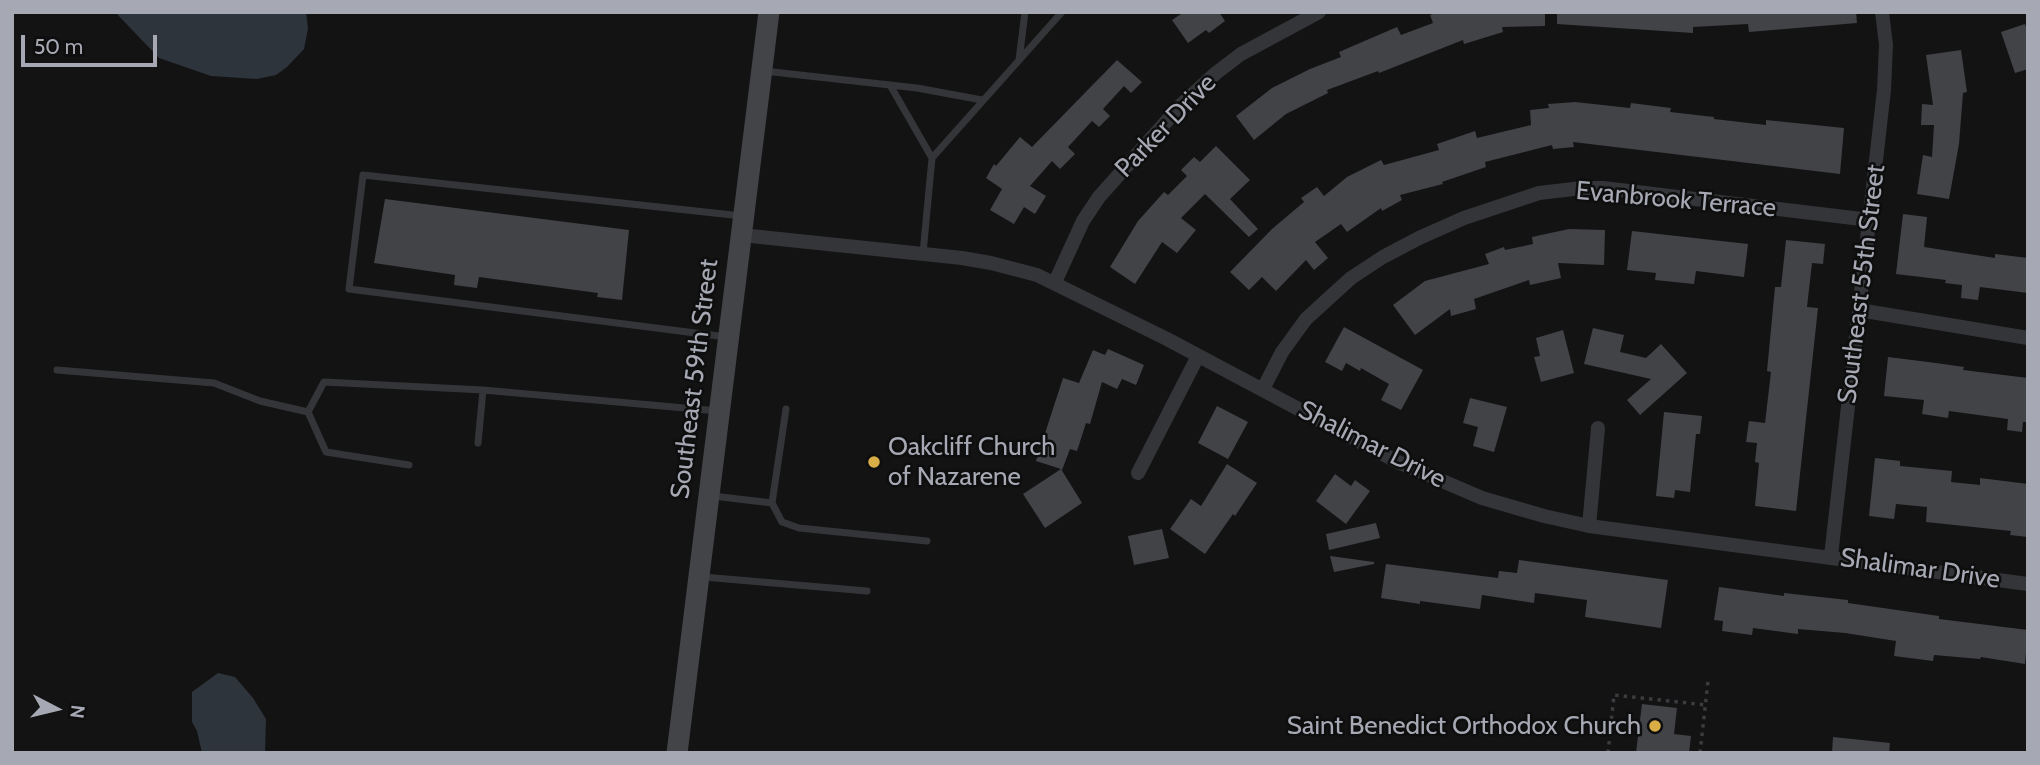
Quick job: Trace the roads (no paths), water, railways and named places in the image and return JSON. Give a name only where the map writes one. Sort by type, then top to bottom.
[{"type":"main road","name":"Southeast 59th Street","points":[[677,753],[769,12]]},
{"type":"street","name":"Parker Drive","points":[[1055,282],[1083,221],[1099,197],[1154,134],[1216,73],[1241,54],[1297,17],[1319,12]]},
{"type":"street","name":"Southeast 55th Street","points":[[1831,556],[1884,90],[1886,46],[1882,12]]},
{"type":"street","name":"Evanbrook Terrace","points":[[1263,389],[1282,352],[1306,319],[1351,278],[1419,238],[1464,218],[1539,193],[1582,188],[1627,190],[1870,220]]},
{"type":"street","name":"Shalimar Drive","points":[[742,226],[991,263],[1037,275],[1263,389],[1398,461],[1512,508],[1589,526],[2028,584]]},
{"type":"street","points":[[1859,310],[2028,338]]},
{"type":"street","points":[[1138,473],[1198,356]]},
{"type":"street","points":[[1589,526],[1598,428]]},
{"type":"lane","points":[[1019,61],[1025,12]]},
{"type":"lane","points":[[922,254],[932,158],[1062,12]]},
{"type":"lane","points":[[761,71],[890,85],[982,100]]},
{"type":"lane","points":[[890,85],[932,158]]},
{"type":"lane","points":[[728,337],[349,289],[363,175],[742,226]]},
{"type":"lane","points":[[57,370],[214,383],[260,401],[308,412]]},
{"type":"lane","points":[[308,412],[324,382],[483,390],[719,411]]},
{"type":"lane","points":[[478,443],[483,390]]},
{"type":"lane","points":[[786,409],[772,503],[782,522],[799,528],[927,541]]},
{"type":"lane","points":[[308,412],[326,452],[409,465]]},
{"type":"lane","points":[[708,495],[772,503]]},
{"type":"lane","points":[[698,577],[867,591]]},
{"type":"place","name":"Oakcliff Church of Nazarene","points":[[874,462]]},
{"type":"place","name":"Saint Benedict Orthodox Church","points":[[1655,726]]}]
